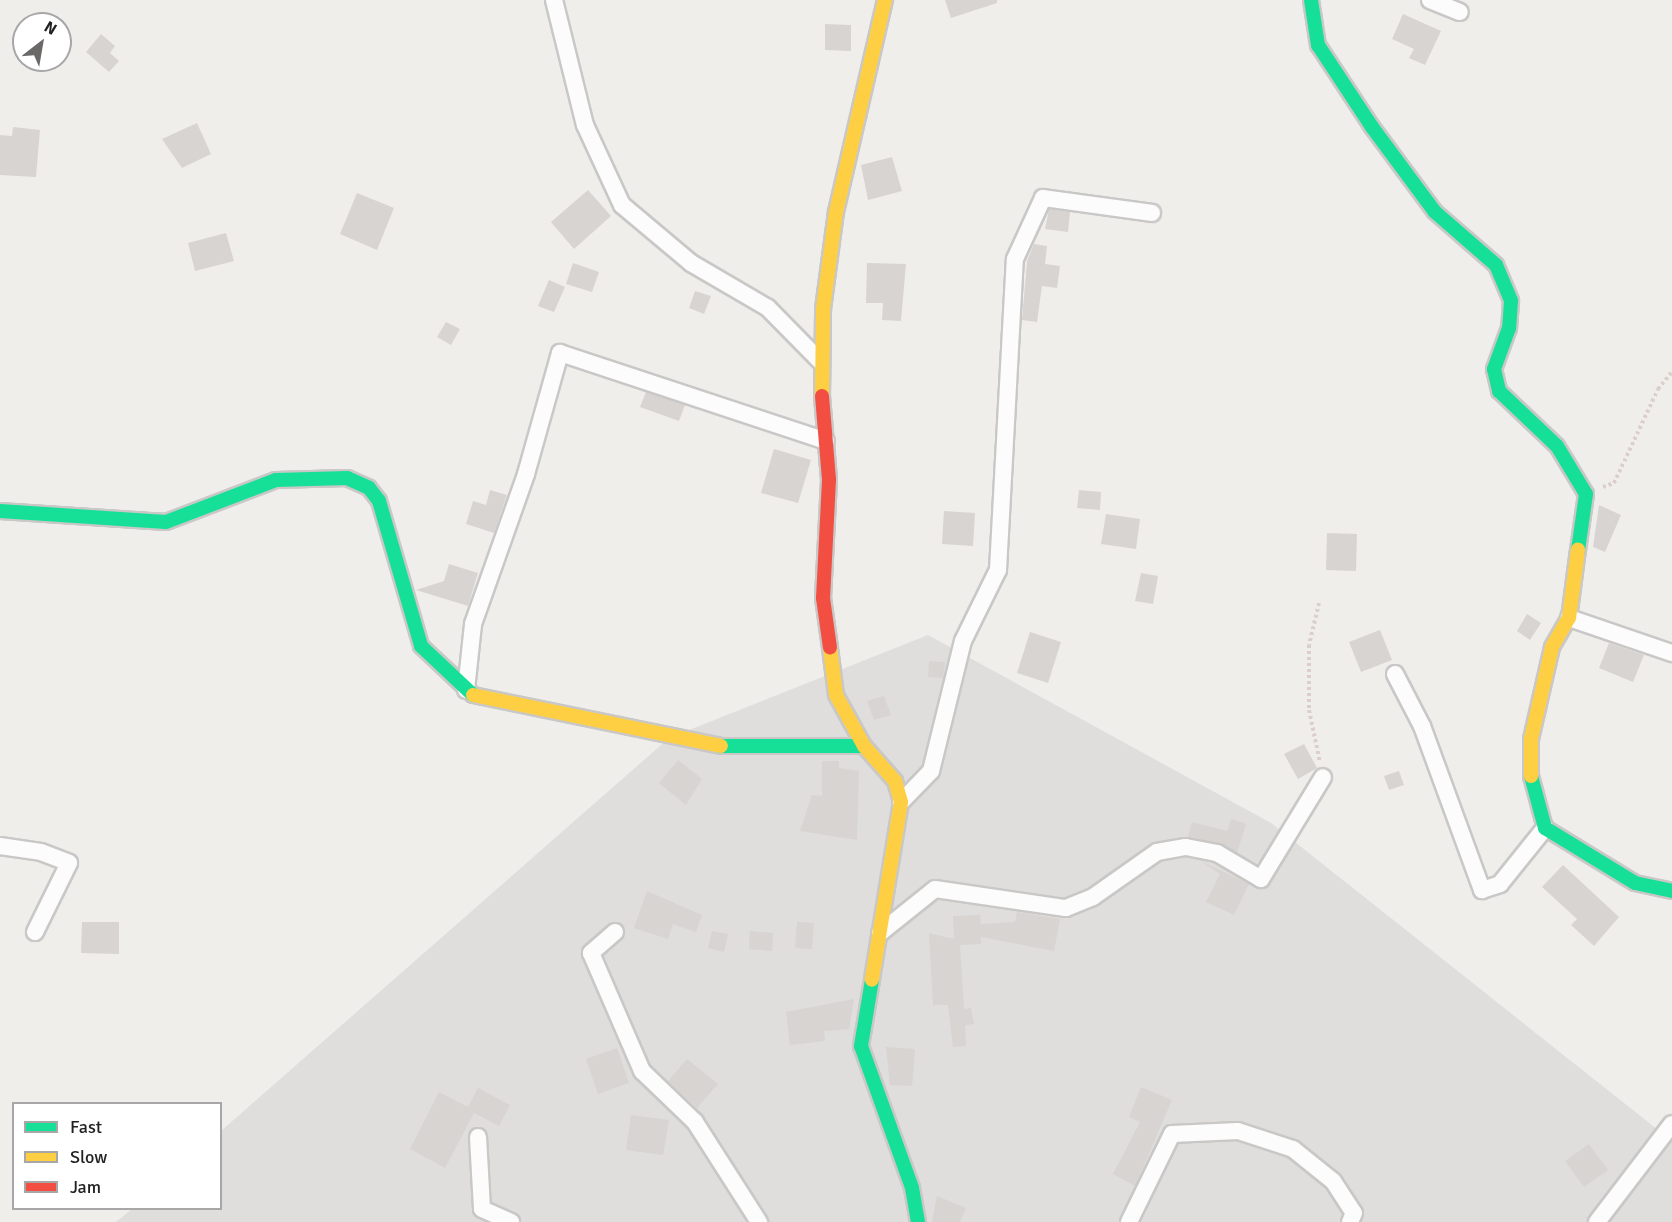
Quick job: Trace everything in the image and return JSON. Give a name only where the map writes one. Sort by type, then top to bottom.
[{"type":"street","points":[[554,0],[585,125],[622,204],[691,263],[768,308],[820,361]]},
{"type":"street","points":[[885,0],[836,213],[820,361],[826,441],[823,598],[836,695],[864,746],[895,781],[901,802],[861,1046],[912,1188],[918,1222]]},
{"type":"street","points":[[1311,0],[1318,45],[1372,128],[1435,212],[1496,265],[1511,301],[1509,328],[1494,369],[1499,391],[1557,446],[1586,494],[1569,618],[1551,647],[1531,739],[1531,789],[1545,828],[1635,883],[1672,891]]},
{"type":"street","points":[[1430,0],[1460,12]]},
{"type":"street","points":[[901,802],[931,771],[963,641],[998,570],[1015,259],[1043,198],[1152,213]]},
{"type":"street","points":[[466,690],[473,624],[526,474],[560,353],[826,441]]},
{"type":"street","points":[[0,511],[166,522],[276,480],[347,478],[369,488],[379,501],[408,616],[421,646],[466,690],[480,700],[731,748],[864,746]]},
{"type":"street","points":[[1569,618],[1672,654]]},
{"type":"street","points":[[1395,674],[1422,726],[1482,890],[1500,884],[1545,828]]},
{"type":"street","points":[[880,933],[935,889],[1066,908],[1093,897],[1157,852],[1186,847],[1217,853],[1261,879],[1323,777]]},
{"type":"street","points":[[0,846],[41,852],[69,864],[35,932]]},
{"type":"street","points":[[615,932],[591,953],[642,1071],[695,1122],[759,1222]]},
{"type":"street","points":[[1597,1222],[1672,1124]]},
{"type":"street","points":[[1129,1222],[1172,1134],[1238,1131],[1293,1149],[1333,1181],[1354,1212],[1350,1222]]},
{"type":"street","points":[[478,1137],[482,1209],[511,1222]]},
{"type":"path","points":[[1586,494],[1614,483],[1658,389],[1672,372]]},
{"type":"path","points":[[1319,603],[1310,645],[1309,710],[1323,777]]},
{"type":"shaded area","points":[[928,635],[1271,823],[1672,1141],[1672,1222],[116,1222],[131,1210],[222,1210],[222,1130],[669,738]]},
{"type":"building","points":[[945,0],[997,0],[997,3],[951,18]]},
{"type":"building","points":[[1403,14],[1441,31],[1425,65],[1409,58],[1414,49],[1392,39]]},
{"type":"building","points":[[825,24],[851,25],[851,51],[825,50]]},
{"type":"building","points":[[101,34],[115,46],[110,53],[119,61],[109,72],[86,52]]},
{"type":"building","points":[[197,123],[211,154],[182,168],[162,139]]},
{"type":"building","points":[[13,127],[40,130],[36,177],[0,175],[0,135],[12,136]]},
{"type":"building","points":[[892,157],[902,191],[868,200],[861,165]]},
{"type":"building","points":[[588,190],[611,216],[574,249],[551,222]]},
{"type":"building","points":[[357,193],[394,208],[377,250],[340,234]]},
{"type":"building","points":[[1049,209],[1070,212],[1068,232],[1045,229]]},
{"type":"building","points":[[226,233],[234,261],[195,271],[188,243]]},
{"type":"building","points":[[1034,244],[1047,246],[1045,264],[1060,266],[1057,288],[1042,286],[1037,322],[1022,320],[1027,261]]},
{"type":"building","points":[[573,263],[599,272],[592,292],[566,284]]},
{"type":"building","points":[[867,263],[906,264],[901,321],[882,320],[883,303],[866,303]]},
{"type":"building","points":[[549,280],[565,287],[554,312],[538,306]]},
{"type":"building","points":[[695,291],[711,296],[704,314],[689,308]]},
{"type":"building","points":[[446,322],[460,329],[451,345],[437,337]]},
{"type":"building","points":[[646,392],[685,405],[679,421],[640,407]]},
{"type":"building","points":[[774,449],[811,460],[798,503],[761,493]]},
{"type":"building","points":[[490,490],[507,495],[494,533],[466,524],[473,501],[486,505]]},
{"type":"building","points":[[1079,490],[1101,492],[1100,510],[1077,508]]},
{"type":"building","points":[[1599,505],[1621,515],[1605,552],[1593,547]]},
{"type":"building","points":[[944,511],[975,513],[973,546],[942,544]]},
{"type":"building","points":[[1106,514],[1140,519],[1136,549],[1101,544]]},
{"type":"building","points":[[1327,533],[1357,534],[1356,571],[1326,570]]},
{"type":"building","points":[[449,564],[478,573],[468,606],[416,590],[444,581]]},
{"type":"building","points":[[1141,573],[1158,576],[1153,604],[1135,601]]},
{"type":"building","points":[[1527,614],[1541,623],[1530,640],[1517,631]]},
{"type":"building","points":[[1380,630],[1392,660],[1361,672],[1349,642]]},
{"type":"building","points":[[1030,632],[1061,642],[1048,683],[1017,673]]},
{"type":"building","points":[[1609,643],[1644,655],[1633,682],[1599,668]]},
{"type":"building","points":[[929,661],[945,662],[943,678],[928,677]]},
{"type":"building","points":[[884,696],[891,715],[874,720],[867,701]]},
{"type":"building","points":[[1304,744],[1317,768],[1298,779],[1284,754]]},
{"type":"building","points":[[678,760],[702,779],[686,805],[659,783]]},
{"type":"building","points":[[822,761],[839,761],[839,768],[859,771],[857,840],[800,831],[812,795],[822,796]]},
{"type":"building","points":[[1399,771],[1404,785],[1389,790],[1384,776]]},
{"type":"building","points":[[1231,819],[1246,824],[1237,853],[1188,837],[1192,822],[1227,831]]},
{"type":"building","points":[[1201,861],[1249,884],[1234,915],[1206,902],[1220,874]]},
{"type":"building","points":[[1563,865],[1619,917],[1594,946],[1571,925],[1577,919],[1542,887]]},
{"type":"building","points":[[647,891],[702,915],[696,932],[673,924],[668,939],[634,928]]},
{"type":"building","points":[[1017,912],[1060,919],[1054,951],[981,937],[981,944],[960,945],[964,1009],[971,1008],[974,1024],[965,1025],[966,1046],[953,1047],[948,1005],[933,1005],[929,933],[954,939],[953,916],[980,915],[981,924],[1015,922]]},
{"type":"building","points":[[82,922],[119,922],[119,954],[81,953]]},
{"type":"building","points":[[797,922],[814,923],[812,949],[795,948]]},
{"type":"building","points":[[712,931],[728,934],[724,952],[708,948]]},
{"type":"building","points":[[750,931],[773,933],[772,951],[749,949]]},
{"type":"building","points":[[854,999],[849,1029],[824,1031],[825,1041],[790,1045],[786,1012]]},
{"type":"building","points":[[886,1047],[915,1049],[912,1086],[890,1085]]},
{"type":"building","points":[[617,1048],[629,1083],[598,1094],[586,1059]]},
{"type":"building","points":[[687,1059],[718,1084],[697,1108],[668,1081]]},
{"type":"building","points":[[1141,1087],[1172,1100],[1135,1186],[1113,1174],[1140,1122],[1129,1117]]},
{"type":"building","points":[[478,1088],[510,1105],[499,1126],[474,1113],[445,1168],[410,1149],[439,1092],[468,1107]]},
{"type":"building","points":[[631,1115],[669,1120],[663,1155],[626,1150]]},
{"type":"building","points":[[1589,1144],[1608,1170],[1584,1187],[1565,1161]]},
{"type":"building","points":[[937,1196],[966,1208],[960,1222],[932,1222]]},
{"type":"traffic: fast","points":[[1311,0],[1318,45],[1372,127],[1435,212],[1496,265],[1511,301],[1509,328],[1494,369],[1499,391],[1557,446],[1586,494],[1578,550]]},
{"type":"traffic: fast","points":[[0,511],[166,522],[276,480],[347,478],[369,488],[379,501],[421,646],[473,695]]},
{"type":"traffic: fast","points":[[721,746],[864,746]]},
{"type":"traffic: fast","points":[[1531,776],[1545,828],[1635,883],[1672,891]]},
{"type":"traffic: fast","points":[[872,980],[861,1046],[912,1188],[918,1222]]},
{"type":"traffic: slow","points":[[822,396],[823,309],[836,212],[885,0]]},
{"type":"traffic: slow","points":[[1531,776],[1531,739],[1552,647],[1569,618],[1578,550]]},
{"type":"traffic: slow","points":[[830,648],[836,695],[864,746],[895,781],[901,802],[872,980]]},
{"type":"traffic: slow","points":[[473,695],[721,746]]},
{"type":"traffic: jam","points":[[822,396],[829,480],[823,598],[830,648]]}]
